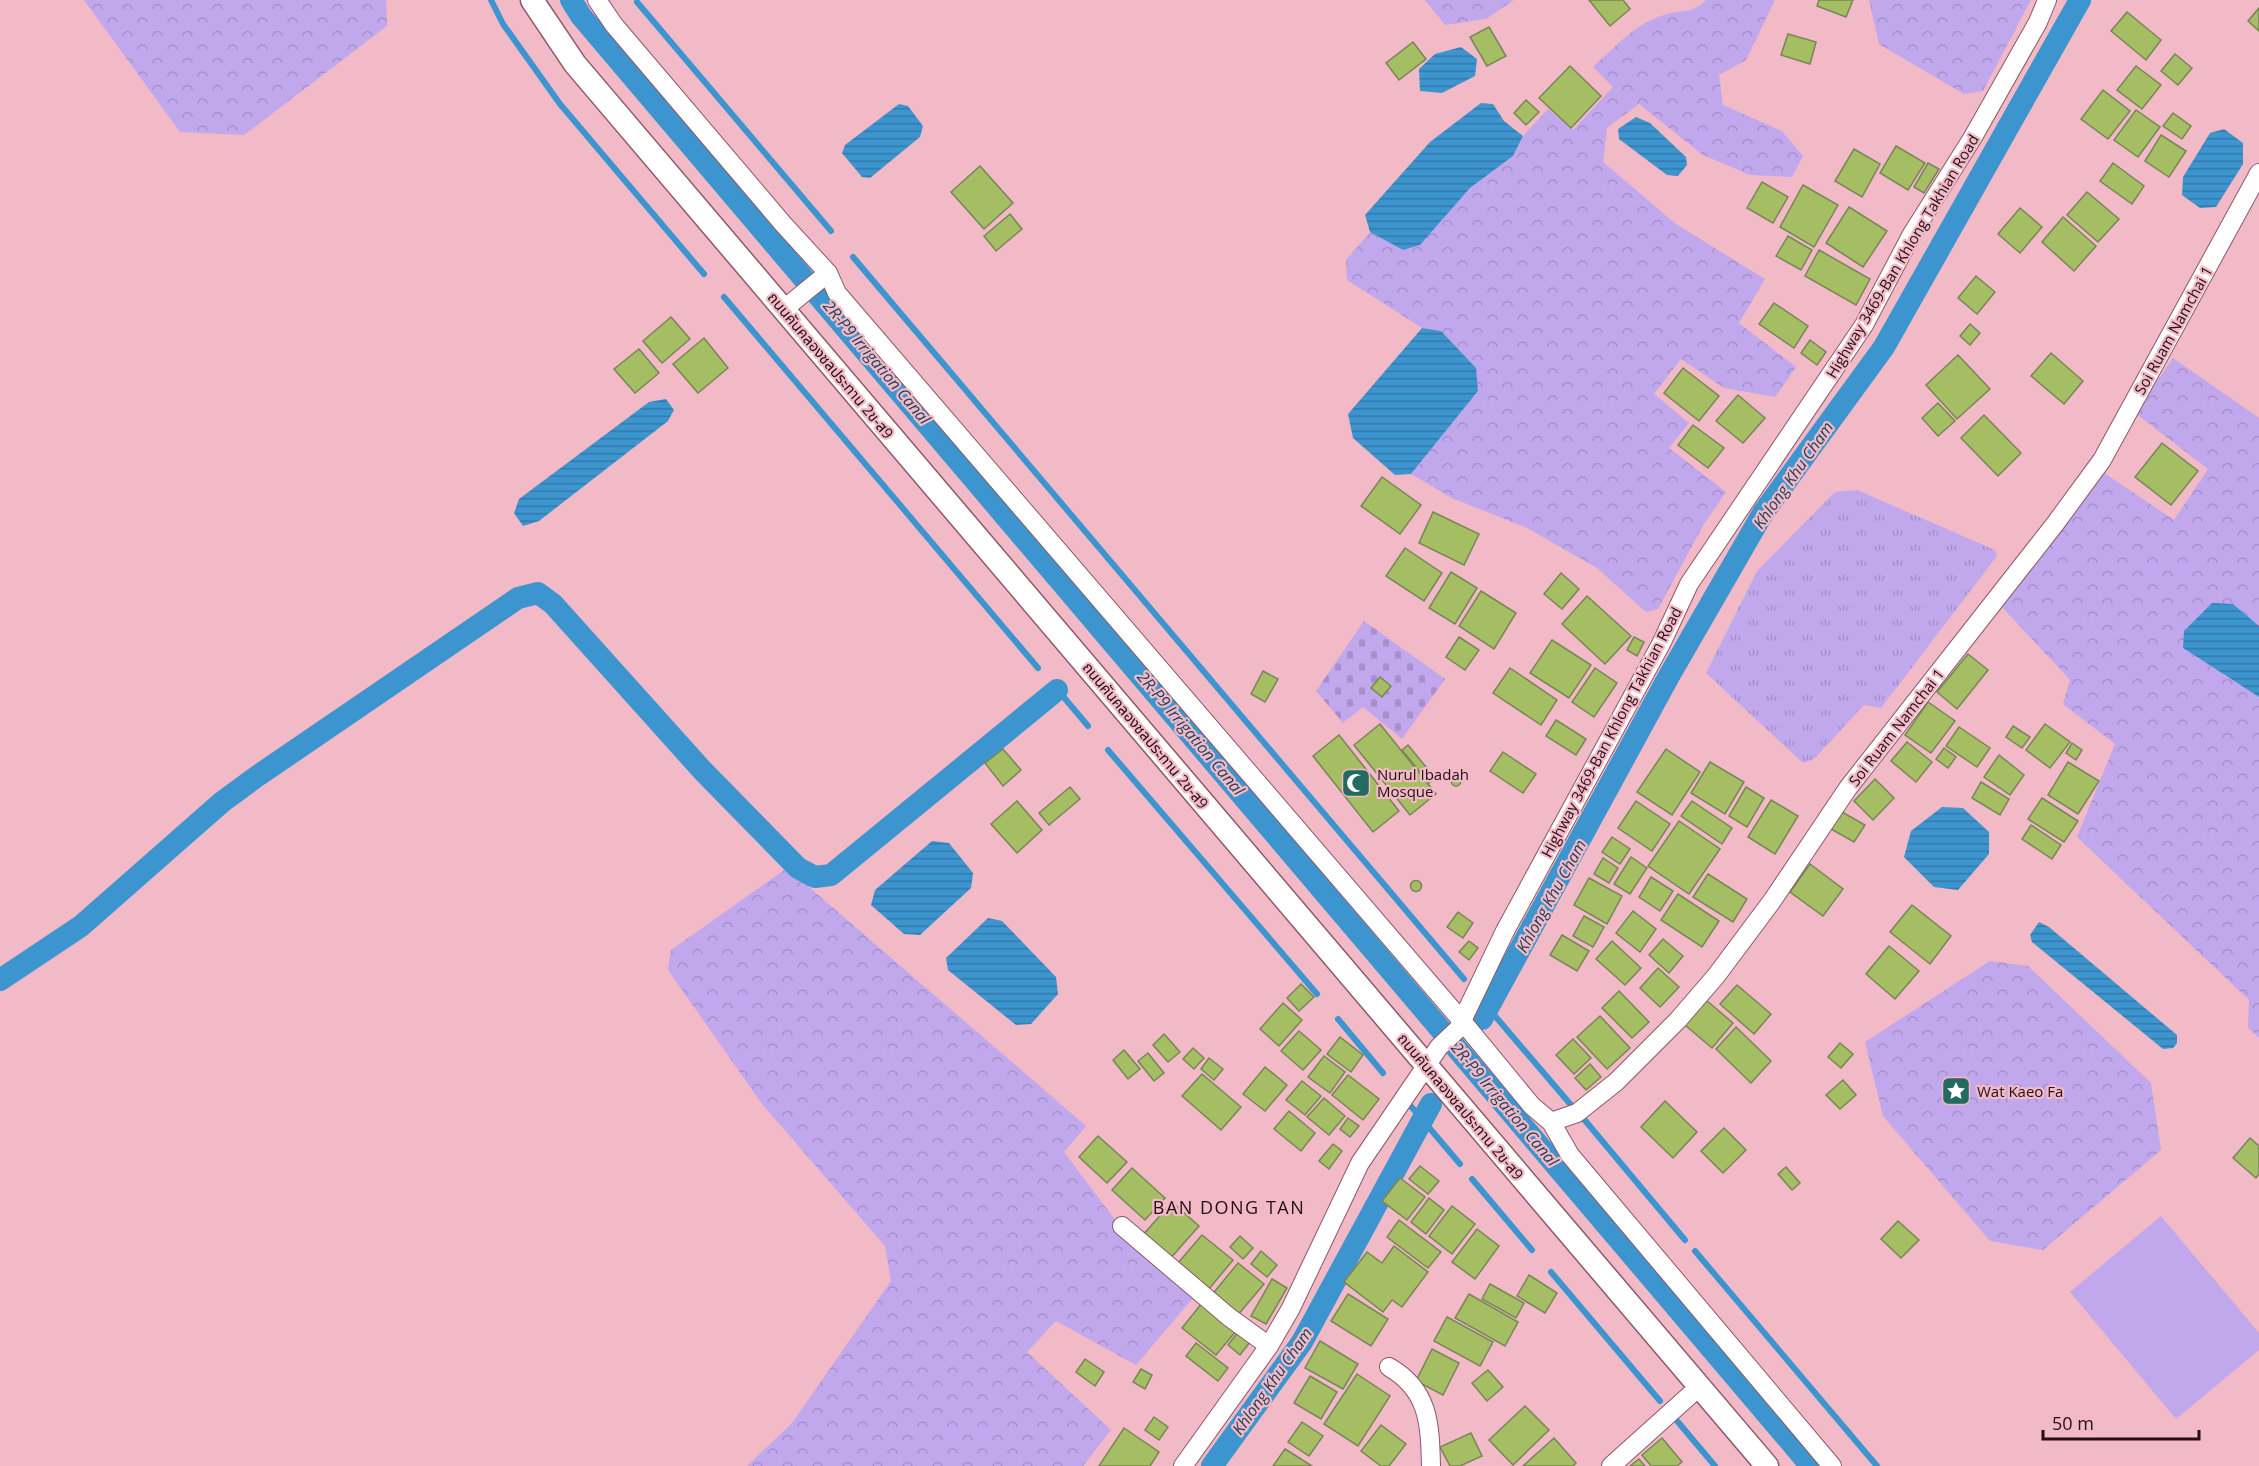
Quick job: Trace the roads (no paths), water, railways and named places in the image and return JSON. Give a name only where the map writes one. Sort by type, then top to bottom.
[{"type":"street","name":"ถนนคันคลองชลประทาน 2ข-ส9","points":[[532,0],[575,63],[789,305],[1433,1056],[1699,1386],[1767,1466]]},
{"type":"street","points":[[597,0],[645,62],[784,225],[837,293],[1460,1025],[1532,1106],[1551,1122],[1570,1155],[1832,1466]]},
{"type":"street","name":"Highway 3469-Ban Khlong Takhian Road","points":[[1183,1466],[1269,1347],[1291,1308],[1360,1163],[1433,1056],[1460,1025],[1505,932],[1660,644],[1689,584],[1864,325],[1912,234],[1973,137],[2048,0]]},
{"type":"street","name":"Soi Ruam Namchai 1","points":[[1551,1122],[1577,1113],[1616,1082],[1678,1020],[1716,976],[1766,909],[1848,788],[2055,524],[2102,460],[2259,173]]},
{"type":"street","points":[[789,305],[824,276]]},
{"type":"street","points":[[1122,1226],[1229,1317],[1269,1347]]},
{"type":"street","points":[[1389,1367],[1408,1378],[1428,1417],[1431,1466]]},
{"type":"street","points":[[1611,1466],[1699,1386]]},
{"type":"water","points":[[1461,47],[1477,59],[1475,76],[1442,93],[1420,91],[1419,69],[1435,54]]},
{"type":"water","points":[[1481,103],[1493,104],[1504,121],[1523,136],[1513,156],[1470,188],[1420,245],[1403,250],[1370,232],[1365,215],[1430,142]]},
{"type":"water","points":[[899,104],[908,106],[923,126],[920,137],[870,178],[862,177],[842,153],[845,145]]},
{"type":"water","points":[[1636,117],[1650,123],[1686,157],[1687,165],[1678,176],[1667,175],[1619,139],[1618,129]]},
{"type":"water","points":[[2224,129],[2243,143],[2243,164],[2216,207],[2200,208],[2182,195],[2183,177],[2210,133]]},
{"type":"water","points":[[1422,328],[1441,331],[1476,368],[1478,391],[1411,474],[1395,475],[1353,438],[1348,414]]},
{"type":"water","points":[[666,399],[674,410],[668,421],[539,521],[523,526],[514,513],[519,499],[649,402]]},
{"type":"water","points":[[2212,603],[2233,604],[2259,626],[2259,697],[2183,648],[2184,631]]},
{"type":"water","points":[[1942,807],[1963,808],[1989,832],[1989,854],[1958,890],[1934,887],[1904,857],[1911,831]]},
{"type":"water","points":[[932,841],[949,843],[973,873],[971,888],[920,935],[904,934],[871,905],[875,890]]},
{"type":"water","points":[[988,918],[1002,921],[1056,977],[1058,994],[1031,1024],[1016,1025],[948,970],[946,958]]},
{"type":"water","points":[[2039,922],[2049,927],[2177,1035],[2177,1043],[2173,1048],[2163,1049],[2032,942],[2030,935]]},
{"type":"waterway","points":[[491,0],[503,24],[560,104],[704,274]]},
{"type":"waterway","name":"2R-P9 Irrigation Canal","points":[[571,0],[581,16],[1811,1466]]},
{"type":"waterway","name":"Khlong Khu Cham","points":[[1482,1019],[1669,676],[1763,513],[1884,347],[2080,0]]},
{"type":"waterway","points":[[637,2],[831,231]]},
{"type":"waterway","points":[[853,257],[1464,979]]},
{"type":"waterway","points":[[724,297],[1038,668]]},
{"type":"waterway","points":[[0,980],[81,926],[222,802],[518,598],[538,593],[553,604],[703,771],[798,868],[815,877],[831,875],[1057,690]]},
{"type":"waterway","points":[[1056,688],[1088,726]]},
{"type":"waterway","points":[[1108,750],[1317,994]]},
{"type":"waterway","points":[[1478,996],[1571,1105]]},
{"type":"waterway","points":[[1338,1019],[1383,1073]]},
{"type":"waterway","points":[[1409,1104],[1460,1164]]},
{"type":"waterway","name":"Khlong Khu Cham","points":[[1212,1466],[1302,1342],[1431,1104]]},
{"type":"waterway","points":[[1583,1118],[1685,1240]]},
{"type":"waterway","points":[[1472,1179],[1532,1250]]},
{"type":"waterway","points":[[1695,1251],[1877,1466]]},
{"type":"waterway","points":[[1551,1272],[1660,1401]]},
{"type":"waterway","points":[[1678,1422],[1715,1466]]},
{"type":"place","name":"Nurul Ibadah Mosque","points":[[1356,783]]},
{"type":"place","name":"Wat Kaeo Fa","points":[[1956,1091]]},
{"type":"district","name":"BAN DONG TAN","points":[[1229,1207]]}]
